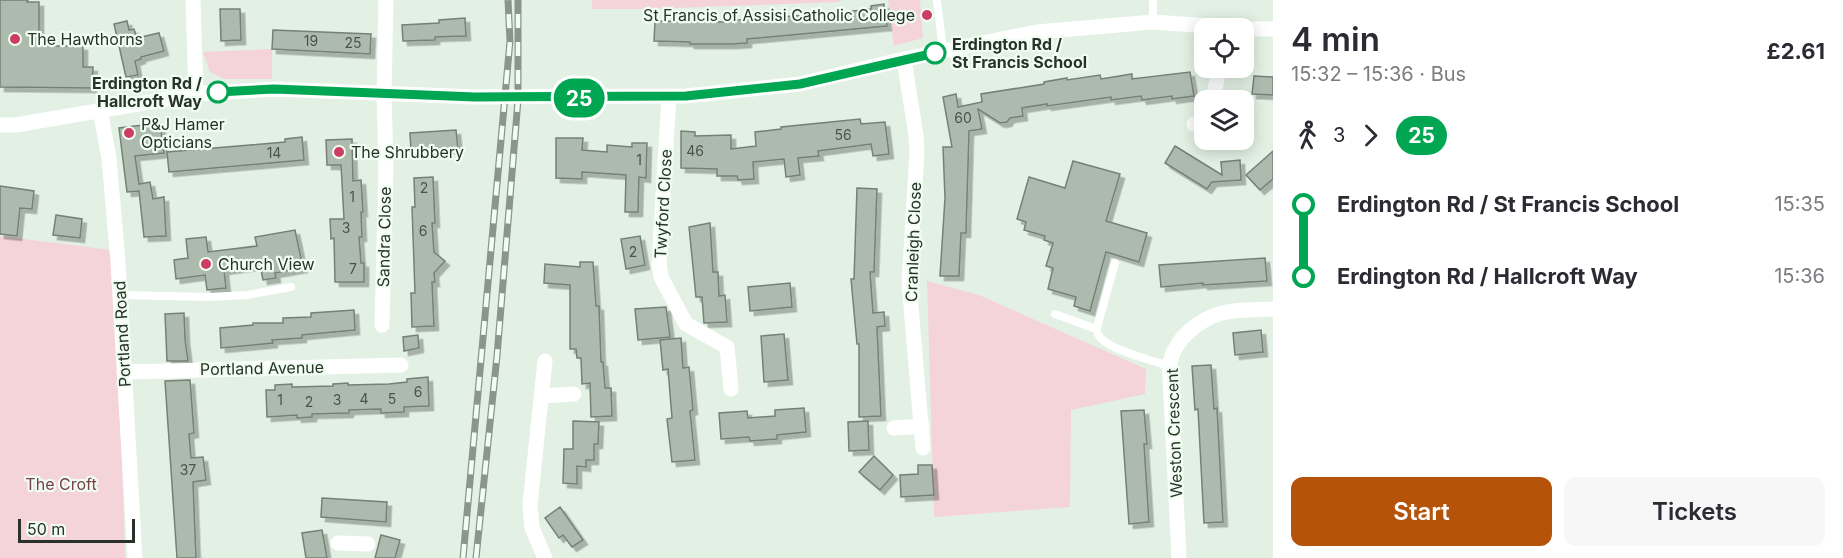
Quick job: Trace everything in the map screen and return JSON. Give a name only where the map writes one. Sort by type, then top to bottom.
[{"type":"street","points":[[193,0],[196,94]]},
{"type":"street","name":"Sandra Close","points":[[378,315],[386,166],[384,93],[386,0]]},
{"type":"street","points":[[0,125],[16,125],[196,94],[274,89],[475,97],[669,96],[800,84],[904,59],[1037,32],[1153,22],[1194,25]]},
{"type":"street","points":[[1254,29],[1273,29]]},
{"type":"street","name":"Cranleigh Close","points":[[904,59],[917,152],[909,283],[923,448]]},
{"type":"street","name":"Twyford Close","points":[[669,96],[659,264],[661,277],[686,324],[727,347],[732,389]]},
{"type":"street","name":"Portland Road","points":[[100,110],[109,158],[120,295],[135,558]]},
{"type":"street","name":"Weston Crescent","points":[[1179,558],[1171,359],[1180,342],[1204,320],[1223,313],[1273,309]]},
{"type":"street","points":[[545,361],[530,504],[532,528],[545,558]]},
{"type":"street","name":"Portland Avenue","points":[[124,372],[401,365]]},
{"type":"street","points":[[542,396],[574,394]]},
{"type":"street","points":[[894,428],[922,426]]},
{"type":"street","points":[[338,543],[358,549]]},
{"type":"lane","points":[[937,0],[943,51]]},
{"type":"lane","points":[[1153,0],[1153,22]]},
{"type":"lane","points":[[1096,330],[1114,264]]},
{"type":"lane","points":[[120,295],[209,297],[247,295],[291,287]]},
{"type":"lane","points":[[1055,314],[1096,330],[1101,339],[1109,344],[1134,355],[1170,366]]},
{"type":"green space","name":"St Francis of Assisi Catholic College","points":[[592,0],[841,0],[840,2],[649,9],[592,9]]},
{"type":"green space","points":[[888,0],[920,0],[923,38],[894,46]]},
{"type":"green space","points":[[272,49],[272,79],[225,79],[210,72],[203,52]]},
{"type":"green space","name":"The Croft","points":[[0,236],[111,250],[125,558],[0,558]]},
{"type":"green space","points":[[927,281],[979,295],[1146,369],[1145,394],[1071,410],[1070,507],[934,517]]},
{"type":"building","name":"The Hawthorns","points":[[0,0],[39,2],[39,46],[83,46],[83,67],[93,67],[92,88],[0,87]]},
{"type":"building","points":[[884,4],[887,26],[747,39],[747,43],[733,44],[654,41],[655,21],[727,22],[871,9],[871,6]]},
{"type":"building","points":[[220,9],[240,9],[241,40],[221,41]]},
{"type":"building","points":[[465,18],[466,36],[403,41],[402,25],[439,23],[439,20]]},
{"type":"building","points":[[127,21],[129,30],[134,29],[137,38],[159,33],[164,51],[141,57],[135,61],[138,75],[126,77],[114,24]]},
{"type":"building","points":[[273,30],[371,34],[370,54],[272,49]]},
{"type":"building","points":[[1190,72],[1194,96],[1142,100],[1141,96],[1111,100],[1111,97],[1047,106],[1047,104],[1022,108],[1023,116],[1010,118],[1007,122],[1000,123],[978,109],[982,129],[969,131],[966,233],[961,233],[959,276],[940,276],[945,198],[943,147],[952,147],[943,97],[956,94],[958,107],[982,102],[981,94],[1067,78],[1067,80],[1100,75],[1101,79],[1132,74],[1132,79]]},
{"type":"building","points":[[1254,76],[1273,77],[1273,95],[1254,94]]},
{"type":"building","points":[[860,119],[861,124],[885,122],[889,154],[873,156],[871,144],[818,151],[819,156],[798,158],[800,175],[786,177],[784,159],[753,162],[754,179],[738,180],[737,176],[717,176],[717,169],[681,168],[681,131],[695,132],[695,136],[731,135],[731,149],[756,146],[755,132]]},
{"type":"building","points":[[160,123],[164,153],[135,156],[139,184],[150,182],[153,199],[164,197],[166,236],[144,237],[139,191],[127,192],[119,128]]},
{"type":"building","points":[[456,130],[458,149],[411,151],[410,133]]},
{"type":"building","points":[[302,137],[304,160],[169,172],[167,152],[285,142],[285,139]]},
{"type":"building","points":[[556,138],[583,138],[582,150],[607,152],[607,145],[632,147],[632,143],[647,143],[646,178],[639,177],[638,212],[625,212],[626,175],[582,172],[582,179],[556,178]]},
{"type":"building","points":[[352,139],[353,181],[361,180],[363,212],[361,212],[362,237],[359,237],[361,263],[364,263],[364,282],[335,282],[334,238],[331,239],[330,219],[344,219],[341,165],[327,165],[326,140]]},
{"type":"building","points":[[1175,146],[1222,175],[1221,162],[1240,160],[1241,180],[1212,182],[1207,189],[1165,163]]},
{"type":"building","points":[[1273,151],[1273,179],[1260,190],[1246,175]]},
{"type":"building","points":[[1073,161],[1120,174],[1106,221],[1147,233],[1139,262],[1106,252],[1090,311],[1074,306],[1076,297],[1048,289],[1053,268],[1046,266],[1053,243],[1044,240],[1045,236],[1024,230],[1026,222],[1017,219],[1029,177],[1065,188]]},
{"type":"building","points":[[433,177],[434,252],[445,261],[434,273],[435,282],[432,282],[434,326],[412,327],[411,293],[415,293],[412,207],[415,207],[414,178]]},
{"type":"building","points":[[0,186],[34,191],[32,209],[20,208],[17,236],[0,234]]},
{"type":"building","points":[[857,188],[877,189],[874,272],[870,272],[873,313],[884,312],[885,326],[877,327],[881,416],[859,417],[859,344],[857,344],[851,279],[854,279]]},
{"type":"building","points":[[56,215],[82,219],[80,238],[53,235]]},
{"type":"building","points":[[710,223],[713,272],[718,272],[719,296],[725,295],[727,322],[704,323],[702,297],[696,297],[689,227]]},
{"type":"building","points":[[295,230],[303,268],[275,273],[276,278],[263,280],[260,265],[224,270],[226,288],[207,290],[205,275],[176,279],[174,260],[188,258],[186,239],[206,237],[208,252],[257,246],[255,237]]},
{"type":"building","points":[[640,236],[645,265],[626,269],[621,239]]},
{"type":"building","points":[[1265,258],[1267,281],[1161,287],[1159,265]]},
{"type":"building","points":[[580,262],[593,262],[596,306],[599,306],[601,362],[603,362],[605,388],[611,388],[612,416],[591,417],[590,383],[582,384],[581,358],[577,358],[576,349],[570,349],[570,285],[544,283],[545,264],[580,267]]},
{"type":"building","points":[[790,283],[792,307],[750,311],[748,287]]},
{"type":"building","points":[[666,307],[670,337],[638,340],[635,309]]},
{"type":"building","points":[[354,310],[355,330],[302,335],[302,338],[272,340],[273,343],[221,348],[220,328],[253,325],[253,323],[283,323],[283,318],[311,317],[311,313]]},
{"type":"building","points":[[184,313],[188,361],[167,361],[165,314]]},
{"type":"building","points":[[1261,330],[1263,352],[1235,355],[1233,333]]},
{"type":"building","points":[[784,334],[788,380],[764,382],[761,336]]},
{"type":"building","points":[[418,335],[419,348],[404,351],[403,337]]},
{"type":"building","points":[[681,338],[683,368],[689,367],[693,410],[690,411],[695,460],[672,462],[667,419],[672,418],[668,369],[663,370],[660,340]]},
{"type":"building","points":[[1211,365],[1214,409],[1217,408],[1223,522],[1204,523],[1198,409],[1195,410],[1192,366]]},
{"type":"building","points":[[428,377],[429,406],[404,407],[404,412],[381,413],[381,409],[349,410],[349,413],[312,414],[312,417],[297,418],[297,415],[267,417],[266,390],[275,390],[275,385],[292,384],[292,387],[333,386],[333,384],[348,383],[348,385],[389,384]]},
{"type":"building","points":[[190,380],[194,433],[189,434],[191,458],[203,457],[206,480],[193,482],[196,558],[177,558],[165,381]]},
{"type":"building","points":[[804,408],[806,432],[777,435],[777,439],[750,441],[749,437],[721,439],[719,413],[747,411],[748,418],[775,416],[775,410]]},
{"type":"building","points":[[1144,410],[1149,522],[1129,524],[1121,411]]},
{"type":"building","points":[[573,421],[599,422],[598,444],[594,444],[594,460],[586,460],[586,467],[577,466],[577,484],[563,483],[564,449],[573,449]]},
{"type":"building","points":[[868,421],[869,450],[849,451],[848,422]]},
{"type":"building","points":[[874,456],[893,475],[880,490],[859,472]]},
{"type":"building","points":[[918,465],[932,465],[934,495],[901,497],[900,475],[918,474]]},
{"type":"building","points":[[322,498],[387,502],[386,522],[321,517]]},
{"type":"building","points":[[560,507],[583,540],[572,547],[563,535],[559,538],[545,518]]},
{"type":"building","points":[[322,530],[327,558],[306,558],[302,533]]},
{"type":"building","points":[[381,535],[400,540],[395,558],[375,558]]},
{"type":"railway","points":[[463,558],[510,41],[508,0]]},
{"type":"railway","points":[[476,558],[497,356],[518,100],[518,0]]},
{"type":"bus line","name":"25","points":[[218,92],[274,89],[475,97],[686,96],[800,84],[935,53]]},
{"type":"place","name":"St Francis of Assisi Catholic College","points":[[927,15]]},
{"type":"place","name":"The Hawthorns","points":[[15,39]]},
{"type":"place","name":"Erdington Rd / St Francis School","points":[[935,53]]},
{"type":"place","name":"Erdington Rd / Hallcroft Way","points":[[218,92]]},
{"type":"place","name":"P&J Hamer Opticians","points":[[129,133]]},
{"type":"place","name":"The Shrubbery","points":[[339,152]]},
{"type":"place","name":"Church View","points":[[206,264]]}]
